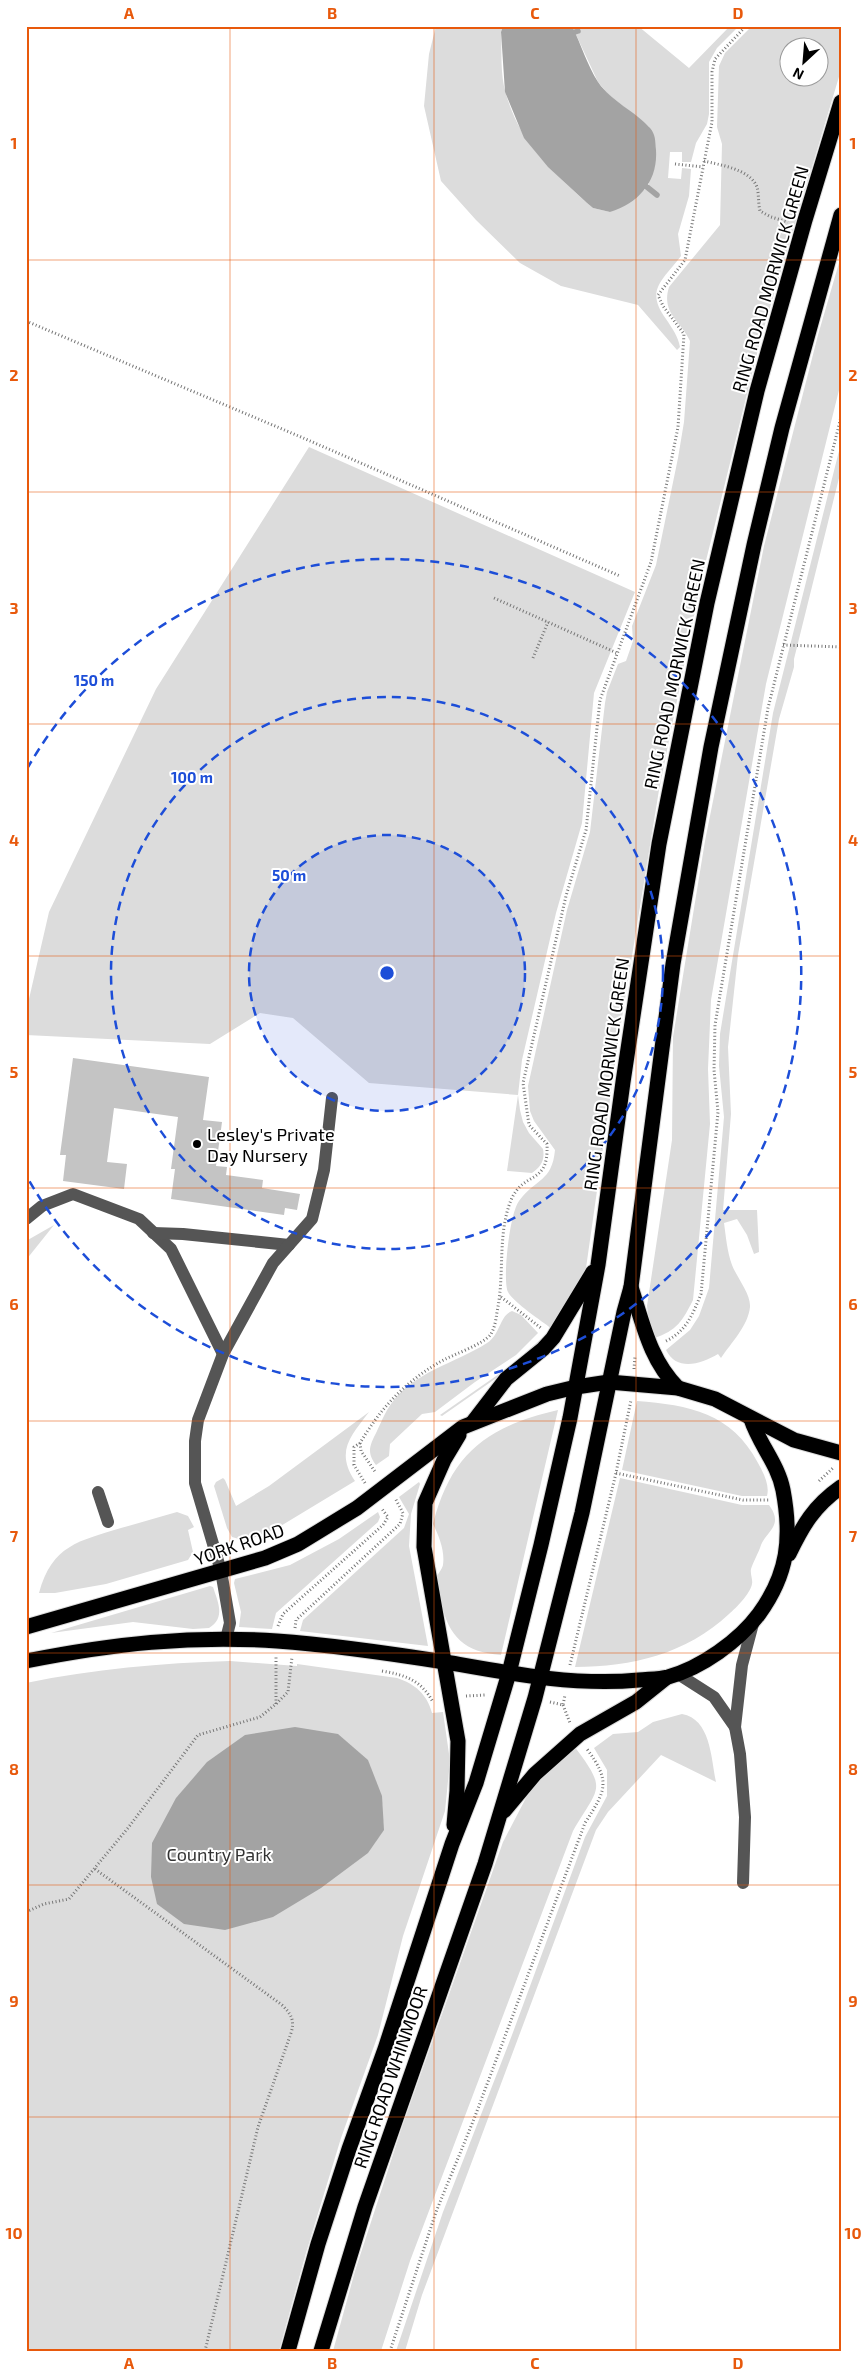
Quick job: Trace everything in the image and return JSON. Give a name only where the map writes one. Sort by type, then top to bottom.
[{"type":"highway","name":"RING ROAD MORWICK GREEN","points":[[509,1673],[542,1545],[576,1387],[598,1265],[659,844],[706,603],[758,391],[803,227],[841,102]]},
{"type":"highway","points":[[609,1382],[631,1286],[673,964],[713,738],[752,554],[780,437],[841,215]]},
{"type":"highway","name":"RING ROAD MORWICK GREEN","points":[[468,1424],[506,1379],[543,1349],[553,1338],[598,1265]]},
{"type":"highway","points":[[631,1286],[650,1349],[664,1372],[678,1388]]},
{"type":"highway","points":[[468,1424],[547,1394],[609,1382],[678,1388],[715,1399],[794,1440],[841,1453]]},
{"type":"highway","name":"RING ROAD WHINMOOR","points":[[321,2351],[365,2206],[485,1864],[541,1677],[582,1513],[609,1382]]},
{"type":"highway","points":[[751,1419],[757,1438],[773,1462],[782,1486],[788,1534],[784,1564]]},
{"type":"highway","name":"YORK ROAD","points":[[26,1627],[265,1558],[298,1544],[342,1518],[387,1487],[468,1424]]},
{"type":"highway","name":"RING ROAD WHINMOOR","points":[[452,1844],[457,1791],[458,1741],[425,1560],[425,1503],[444,1460],[468,1424]]},
{"type":"highway","points":[[26,1661],[92,1648],[160,1640],[226,1638],[277,1641],[444,1662],[541,1677],[610,1682],[672,1676],[706,1659],[730,1642],[754,1620],[774,1591],[784,1564],[805,1521],[826,1498],[841,1487]]},
{"type":"highway","name":"RING ROAD WHINMOOR","points":[[288,2351],[340,2178],[385,2049],[452,1844],[476,1783],[509,1673]]},
{"type":"highway","name":"RING ROAD WHINMOOR","points":[[499,1817],[535,1774],[580,1734],[636,1702],[672,1676]]},
{"type":"street","points":[[226,1638],[230,1623],[221,1571],[195,1483],[195,1442],[198,1420],[223,1354],[273,1263],[312,1219],[324,1170],[332,1098]]},
{"type":"street","points":[[26,1219],[42,1206],[73,1194],[139,1219],[171,1249],[223,1354]]},
{"type":"street","points":[[154,1233],[183,1234],[289,1245]]},
{"type":"street","points":[[98,1492],[108,1522]]},
{"type":"street","points":[[743,1883],[745,1817],[740,1754],[735,1728],[742,1665],[754,1620]]},
{"type":"street","points":[[672,1676],[714,1697],[735,1728]]},
{"type":"path","points":[[276,1704],[277,1641],[279,1622],[283,1614],[386,1521],[388,1517],[356,1470],[352,1459],[354,1447],[360,1443],[374,1421],[402,1388],[439,1363],[490,1335],[495,1326],[500,1297],[503,1232],[512,1199],[522,1184],[542,1172],[548,1160],[547,1144],[530,1125],[523,1083],[566,896],[586,830],[600,700],[651,562],[678,427],[684,334],[663,306],[658,294],[685,260],[712,122],[712,72],[715,59],[746,26]]},
{"type":"path","points":[[704,161],[739,171],[754,181],[758,189],[760,211],[771,218],[803,227]]},
{"type":"path","points":[[675,164],[703,166]]},
{"type":"path","points":[[26,321],[301,437],[620,576]]},
{"type":"path","points":[[660,1344],[677,1336],[690,1320],[701,1294],[718,1112],[714,1070],[715,1025],[768,708],[841,417]]},
{"type":"path","points":[[494,598],[618,653]]},
{"type":"path","points":[[534,658],[548,622]]},
{"type":"path","points":[[783,645],[841,647]]},
{"type":"path","points":[[500,1297],[530,1318],[545,1332]]},
{"type":"path","points":[[572,1651],[616,1472],[630,1406]]},
{"type":"path","points":[[26,1912],[44,1904],[69,1899],[95,1869],[198,1735],[260,1717],[288,1692],[296,1620],[400,1524],[403,1513],[387,1487],[367,1461],[361,1451],[360,1443]]},
{"type":"path","points":[[616,1472],[742,1500],[767,1501]]},
{"type":"path","points":[[268,1658],[300,1661]]},
{"type":"path","points":[[372,1670],[412,1678],[423,1686],[433,1702]]},
{"type":"path","points":[[390,2351],[436,2212],[487,2085],[585,1823],[602,1796],[602,1777]]},
{"type":"path","points":[[95,1869],[282,2005],[293,2019],[292,2033],[258,2127],[206,2351]]},
{"type":"green space","points":[[436,26],[503,26],[501,32],[502,63],[506,94],[512,112],[528,142],[549,167],[587,203],[593,208],[610,212],[640,194],[649,185],[649,127],[608,94],[598,82],[572,26],[638,26],[689,68],[730,26],[739,26],[717,48],[709,62],[709,114],[707,124],[696,143],[691,162],[682,162],[682,152],[670,152],[668,178],[681,179],[682,168],[691,169],[689,196],[678,234],[681,256],[662,279],[657,293],[660,309],[678,339],[680,347],[677,350],[638,305],[561,286],[520,263],[476,220],[441,181],[424,106],[429,54]]},
{"type":"green space","points":[[752,26],[841,26],[841,70],[760,341],[701,581],[659,790],[619,1036],[586,1268],[577,1290],[552,1329],[516,1301],[508,1292],[506,1285],[506,1260],[510,1231],[516,1208],[525,1194],[547,1174],[555,1150],[534,1121],[530,1111],[528,1086],[567,910],[590,832],[607,692],[618,664],[626,661],[633,641],[632,626],[656,565],[678,458],[684,422],[690,341],[669,310],[667,296],[669,287],[720,225],[722,144],[717,127],[719,66],[725,53]]},
{"type":"green space","points":[[841,256],[841,382],[766,684],[711,1000],[708,1069],[710,1124],[693,1300],[686,1313],[674,1328],[654,1338],[647,1306],[672,1140],[673,1037],[705,841],[764,546],[818,335]]},
{"type":"green space","points":[[841,443],[841,470],[794,659],[794,667],[779,719],[738,955],[728,1047],[731,1114],[723,1210],[757,1210],[759,1252],[754,1254],[747,1235],[737,1219],[724,1223],[730,1260],[750,1302],[749,1314],[743,1328],[721,1358],[718,1354],[697,1363],[683,1364],[671,1357],[666,1350],[690,1330],[699,1316],[709,1288],[724,1117],[719,1066],[720,1034],[773,713]]},
{"type":"green space","points":[[309,447],[635,592],[594,693],[582,823],[556,913],[522,1060],[518,1095],[369,1083],[293,1018],[260,1013],[210,1044],[26,1035],[26,1012],[49,912],[156,689]]},
{"type":"green space","points":[[518,1095],[523,1122],[529,1133],[543,1149],[542,1163],[532,1173],[507,1171]]},
{"type":"green space","points":[[54,1225],[26,1260],[26,1241]]},
{"type":"green space","points":[[512,1311],[521,1315],[538,1333],[516,1355],[475,1382],[435,1412],[422,1414],[390,1444],[389,1456],[376,1465],[370,1452],[371,1444],[387,1410],[400,1393],[423,1376],[487,1343],[495,1335],[508,1313]]},
{"type":"green space","points":[[542,1338],[544,1339],[515,1365],[442,1416],[440,1415],[509,1367]]},
{"type":"green space","points":[[637,1401],[691,1409],[722,1422],[747,1446],[758,1463],[767,1483],[767,1496],[742,1496],[622,1470]]},
{"type":"green space","points":[[558,1410],[501,1655],[477,1650],[468,1646],[454,1633],[444,1614],[437,1588],[436,1579],[442,1569],[443,1554],[433,1524],[441,1499],[450,1478],[476,1446],[492,1434],[511,1425]]},
{"type":"green space","points":[[369,1412],[351,1436],[346,1452],[346,1461],[355,1481],[279,1527],[246,1541],[232,1537],[227,1528],[214,1486],[216,1482],[223,1478],[225,1480],[236,1506],[269,1486]]},
{"type":"green space","points":[[620,1478],[742,1505],[769,1505],[775,1518],[775,1523],[761,1545],[752,1566],[752,1584],[749,1592],[735,1608],[712,1628],[695,1639],[657,1656],[617,1664],[575,1667]]},
{"type":"green space","points":[[419,1482],[411,1514],[409,1546],[428,1646],[300,1631],[303,1620],[404,1528],[409,1514],[399,1497]]},
{"type":"green space","points":[[177,1512],[188,1516],[194,1527],[188,1530],[193,1552],[188,1560],[106,1584],[55,1593],[39,1593],[51,1564],[69,1547],[92,1537]]},
{"type":"green space","points":[[378,1512],[380,1517],[378,1522],[276,1613],[272,1629],[239,1627],[241,1612],[234,1583],[235,1579],[290,1565],[339,1539]]},
{"type":"green space","points":[[210,1586],[213,1587],[217,1598],[219,1615],[218,1619],[209,1628],[193,1629],[133,1622],[51,1633]]},
{"type":"green space","name":"Country Park","points":[[230,1661],[297,1666],[297,1664],[397,1678],[415,1687],[427,1700],[432,1713],[443,1712],[450,1761],[445,1811],[403,1936],[378,2035],[341,2138],[279,2351],[26,2351],[26,1683],[128,1668]]},
{"type":"green space","points":[[682,1714],[692,1717],[704,1732],[711,1752],[716,1782],[661,1755],[608,1812],[596,1830],[422,2295],[405,2351],[396,2351],[443,2212],[512,2035],[585,1837],[607,1796],[607,1770],[594,1748],[613,1734],[638,1732],[653,1722]]},
{"type":"green space","points":[[574,1746],[592,1772],[596,1788],[594,1796],[573,1831],[410,2261],[381,2351],[333,2351],[355,2271],[402,2127],[503,1842],[528,1794],[545,1772]]},
{"type":"shaded area","points":[[503,26],[572,26],[598,82],[610,95],[638,116],[652,131],[655,138],[656,161],[654,172],[645,189],[638,197],[630,203],[610,212],[593,208],[548,167],[524,138],[505,92],[501,32]]},
{"type":"shaded area","points":[[295,1727],[338,1734],[368,1760],[382,1796],[384,1830],[368,1853],[321,1888],[273,1917],[225,1930],[184,1924],[157,1904],[151,1877],[152,1843],[176,1798],[207,1762],[245,1735]]},
{"type":"building","points":[[73,1058],[209,1077],[203,1120],[222,1122],[216,1166],[227,1167],[226,1175],[263,1180],[262,1188],[300,1194],[297,1210],[285,1208],[284,1215],[171,1199],[175,1169],[171,1169],[178,1117],[114,1108],[107,1162],[127,1164],[124,1189],[63,1181],[66,1155],[60,1155]]},
{"type":"waterway","points":[[647,187],[657,195]]},
{"type":"place","name":"Lesley's Private Day Nursery","points":[[197,1144]]}]
